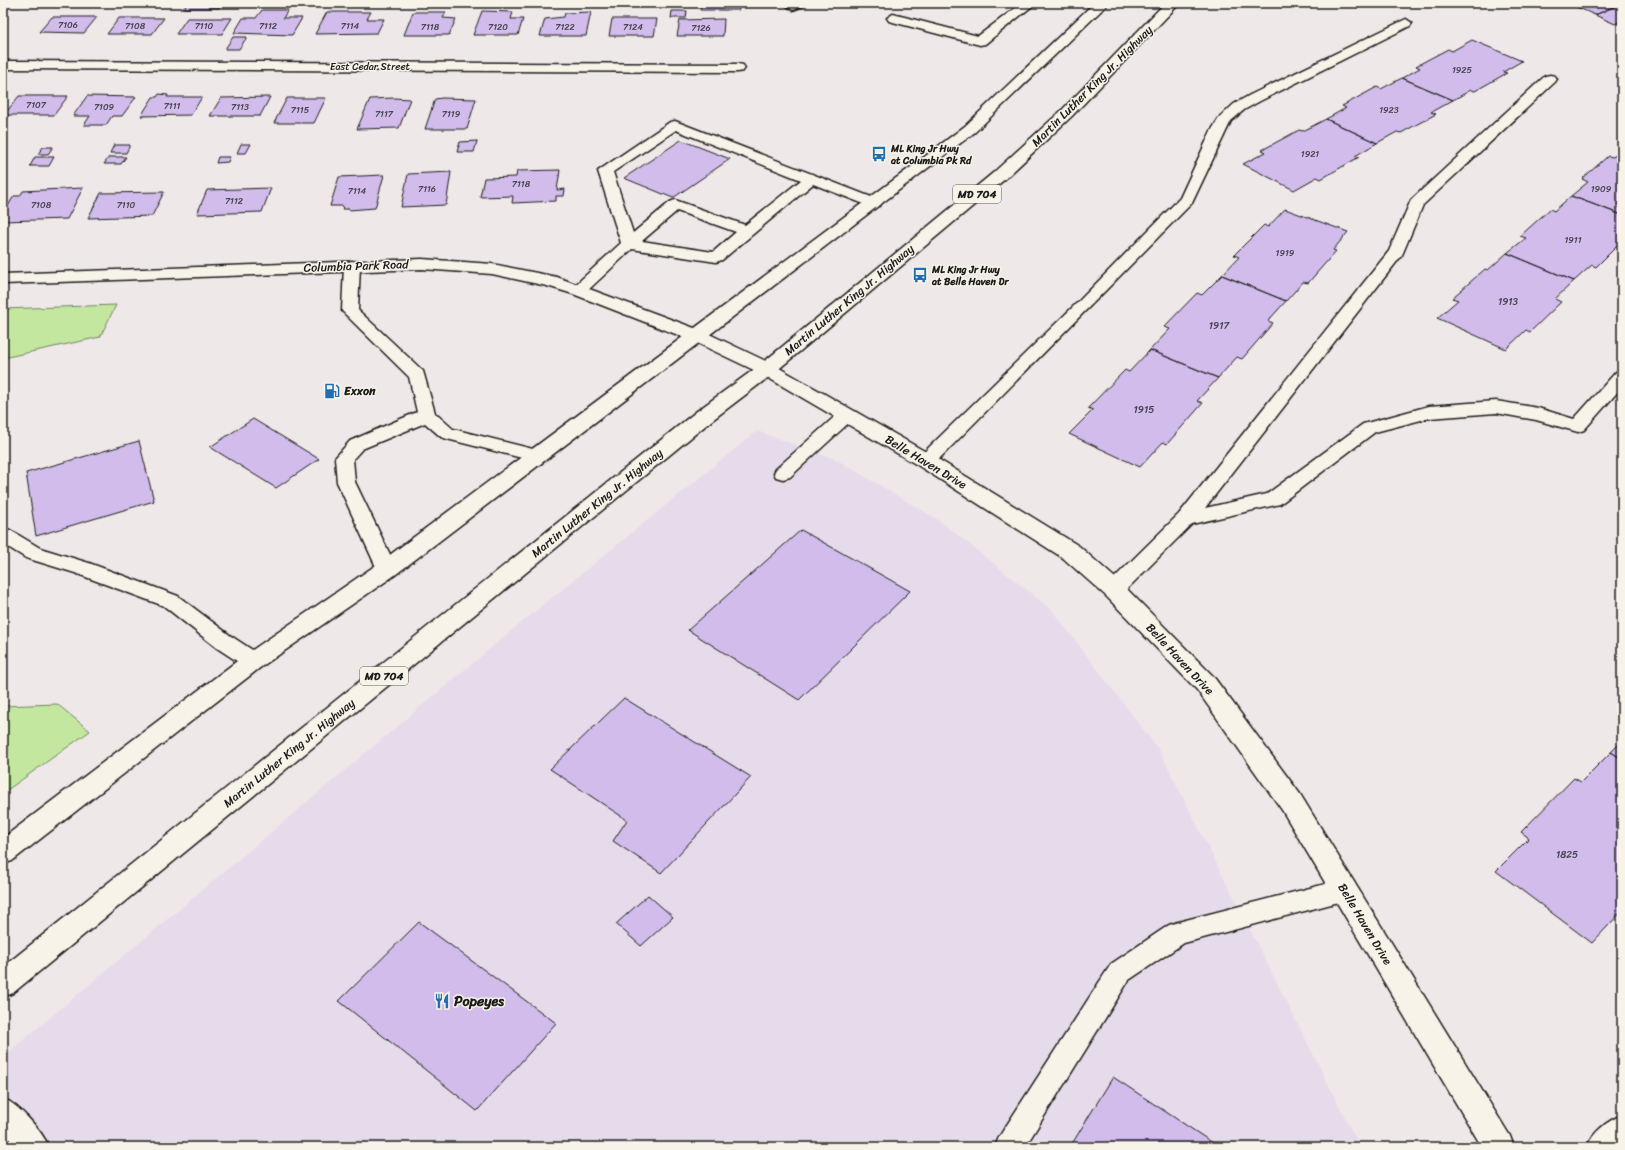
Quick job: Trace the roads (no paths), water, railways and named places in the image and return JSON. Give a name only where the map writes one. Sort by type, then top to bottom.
[{"type":"main road","points":[[3,853],[253,661],[387,569],[698,336],[970,129],[1102,3]]},
{"type":"main road","name":"Martin Luther King Jr. Highway","points":[[3,984],[704,416],[767,369],[1025,152],[1067,113],[1173,3]]},
{"type":"main road","name":"East Cedar Street","points":[[3,65],[738,68]]},
{"type":"main road","name":"Columbia Park Road","points":[[3,279],[422,264],[467,267],[518,273],[579,290],[698,336]]},
{"type":"main road","name":"Belle Haven Drive","points":[[698,336],[767,369],[926,460],[1070,552],[1114,590],[1204,683],[1291,802],[1499,1147]]},
{"type":"lane","points":[[893,18],[980,41],[1030,3]]},
{"type":"lane","points":[[926,460],[1086,303],[1187,200],[1218,131],[1226,118],[1239,107],[1406,23]]},
{"type":"lane","points":[[1114,590],[1186,519],[1396,252],[1416,203],[1550,79]]},
{"type":"lane","points":[[629,244],[605,171],[675,125],[874,203]]},
{"type":"lane","points":[[629,244],[716,257],[811,179]]},
{"type":"lane","points":[[579,290],[629,244],[675,205],[747,231]]},
{"type":"lane","points":[[352,266],[350,311],[417,375],[427,415],[447,434],[538,456]]},
{"type":"lane","points":[[1186,519],[1273,499],[1369,428],[1429,412],[1496,407],[1538,414],[1578,426],[1622,376]]},
{"type":"lane","points":[[783,473],[847,414]]},
{"type":"lane","points":[[387,569],[346,482],[344,458],[356,445],[427,415]]},
{"type":"lane","points":[[3,535],[33,553],[82,568],[171,601],[224,642],[253,661]]},
{"type":"lane","points":[[1009,1147],[1120,972],[1178,933],[1345,890]]},
{"type":"lane","points":[[3,1112],[35,1147]]},
{"type":"lane","points":[[1600,1147],[1622,1129]]},
{"type":"place","name":"ML King Jr Hwy at Columbia Pk Rd","points":[[879,154]]},
{"type":"place","name":"ML King Jr Hwy at Belle Haven Dr","points":[[920,275]]},
{"type":"place","name":"Exxon","points":[[332,391]]},
{"type":"place","name":"Popeyes","points":[[442,1001]]}]
